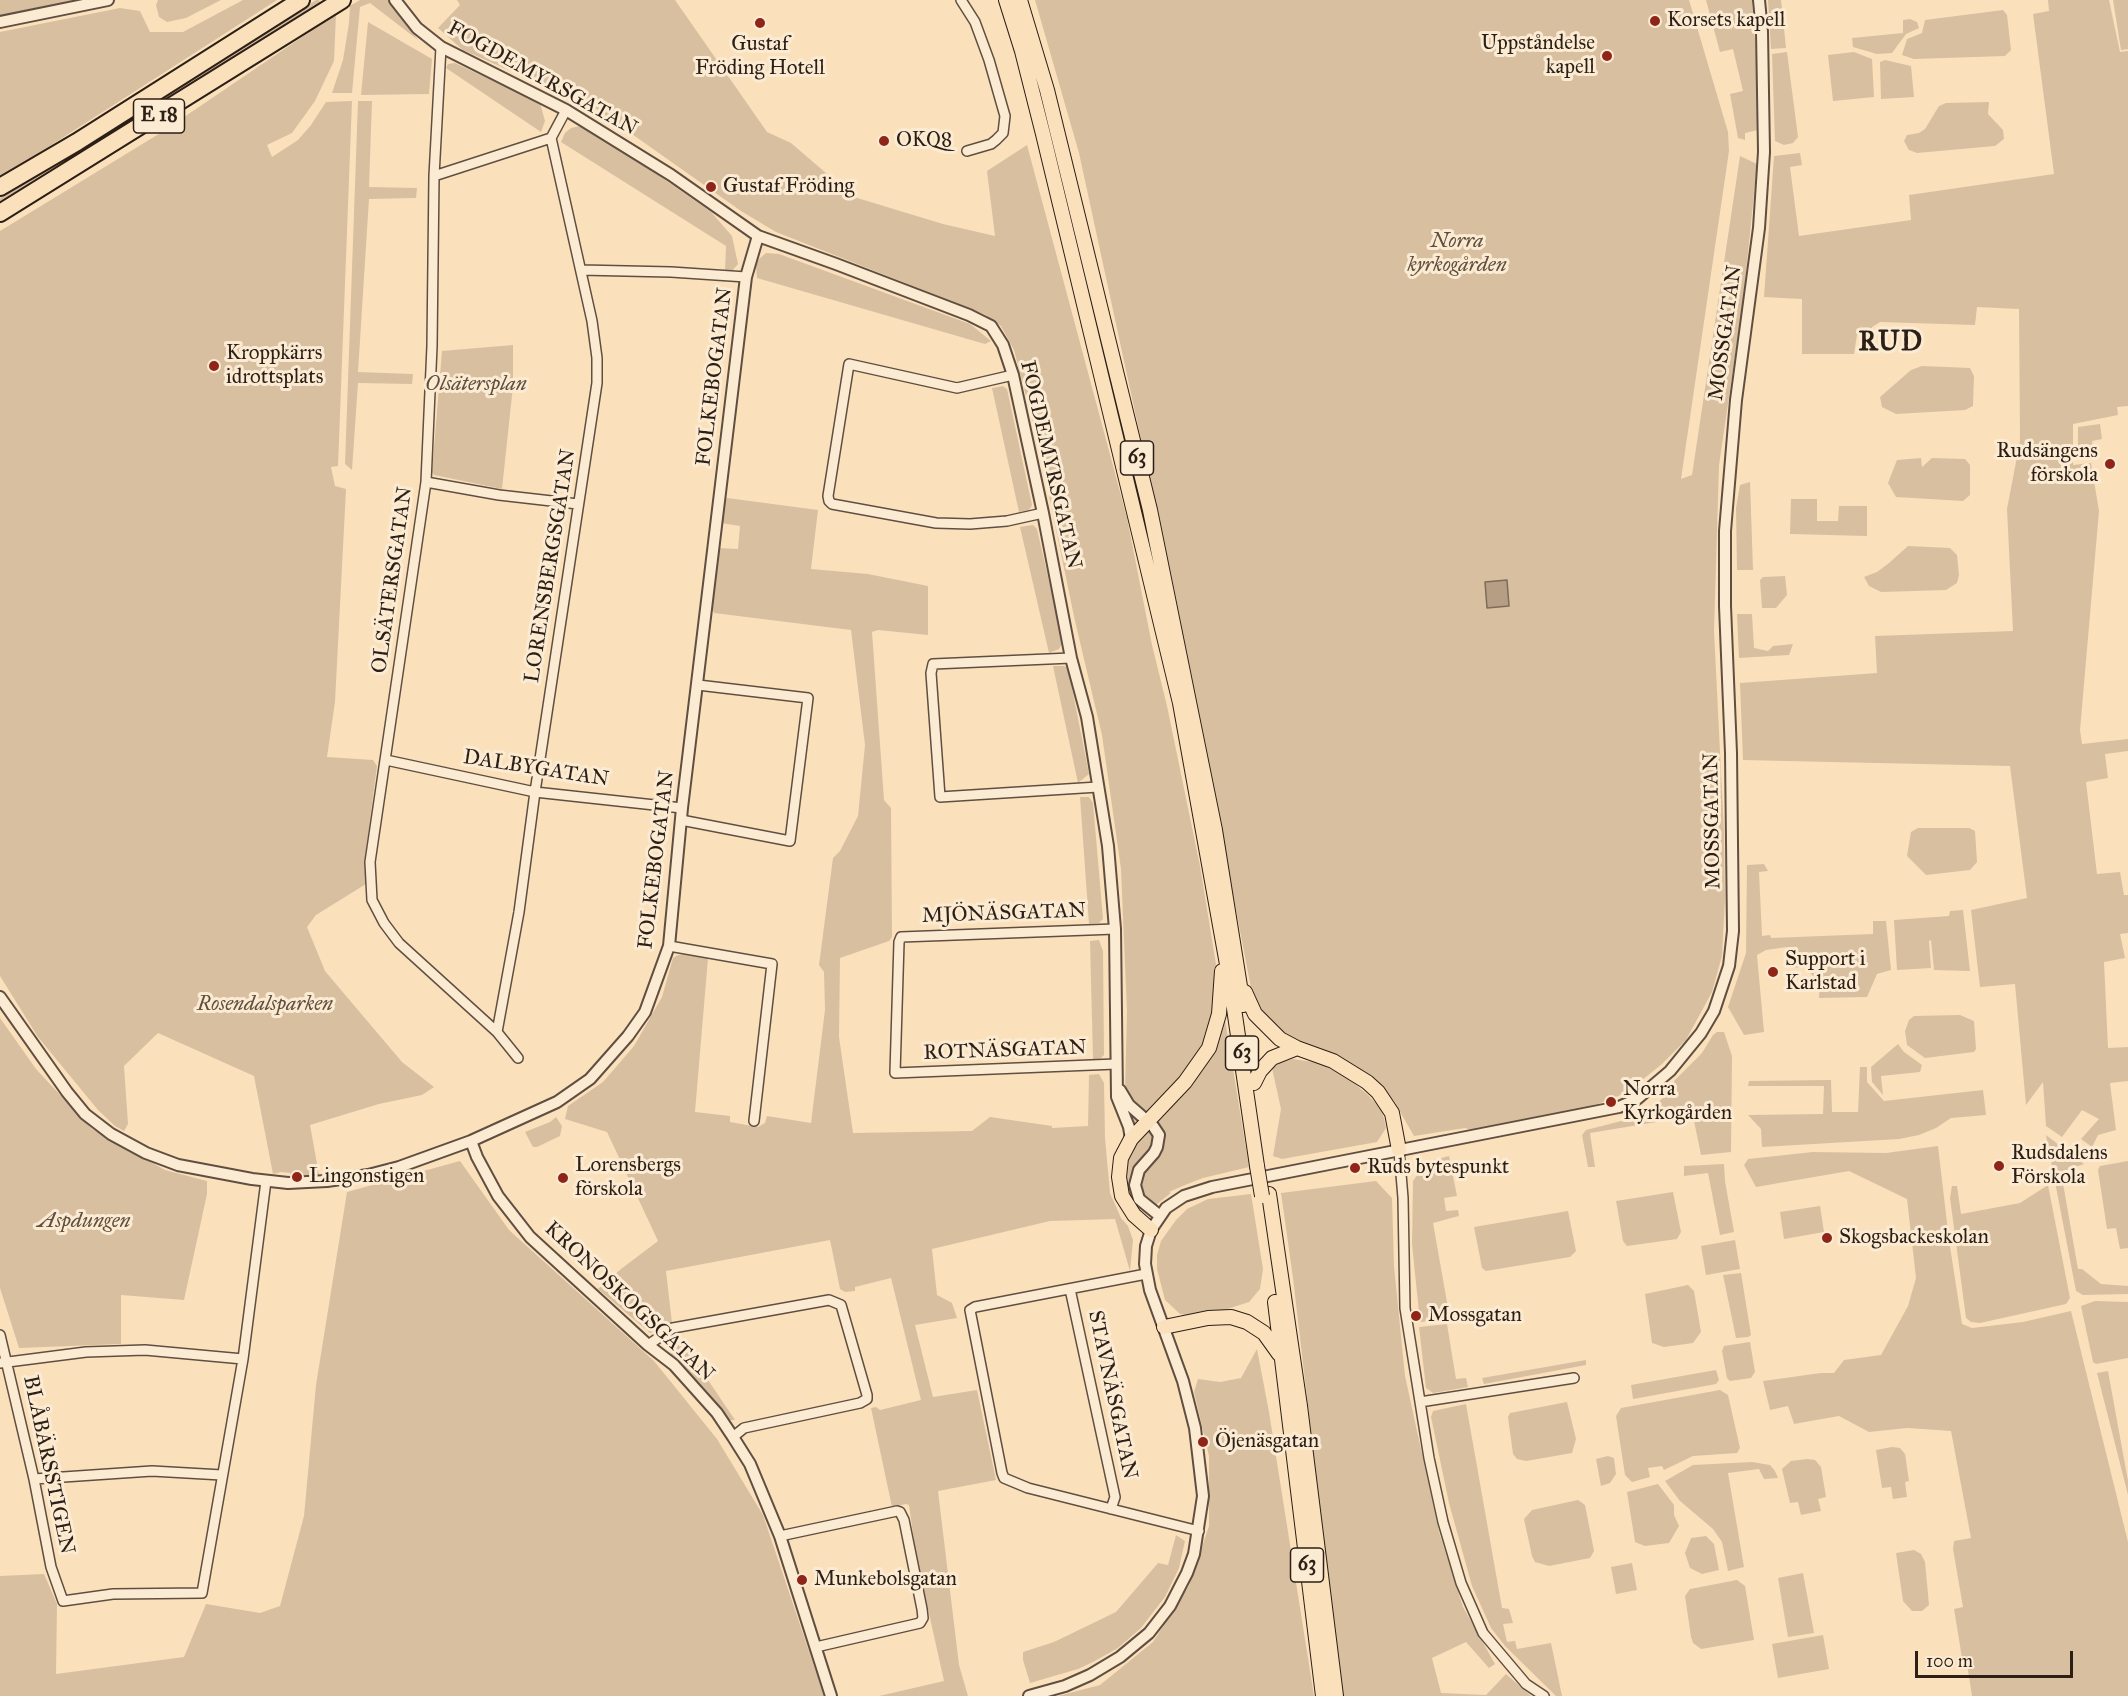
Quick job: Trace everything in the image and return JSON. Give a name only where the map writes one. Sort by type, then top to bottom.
[{"type":"highway","name":"E 18","points":[[0,188],[301,0]]},
{"type":"highway","name":"E 18","points":[[0,213],[342,0]]},
{"type":"main road","name":"63","points":[[1006,0],[1022,51],[1043,135],[1180,703],[1261,1165],[1282,1362],[1323,1696]]},
{"type":"main road","name":"63","points":[[1020,0],[1047,90],[1150,510],[1213,818],[1240,980],[1254,1083],[1261,1165]]},
{"type":"main road","points":[[1151,1230],[1130,1210],[1120,1187],[1121,1158],[1131,1139],[1185,1082],[1209,1048],[1219,1014],[1222,992],[1223,940]]},
{"type":"main road","points":[[1240,980],[1255,1014],[1268,1029],[1297,1048],[1333,1061],[1367,1082],[1378,1092],[1392,1113],[1400,1150]]},
{"type":"main road","points":[[1254,1083],[1260,1071],[1272,1058],[1297,1048]]},
{"type":"main road","name":"63","points":[[1265,1195],[1300,1406],[1336,1696]]},
{"type":"main road","points":[[1164,1327],[1208,1318],[1231,1317],[1247,1322],[1264,1333],[1275,1347],[1282,1362]]},
{"type":"street","points":[[0,22],[108,0]]},
{"type":"street","name":"FOGDEMYRSGATAN","points":[[395,0],[417,28],[441,47],[566,110],[671,175],[758,236],[969,315],[991,327],[1002,345],[1012,375],[1043,513],[1071,658],[1087,717],[1108,846],[1115,929],[1116,1081],[1119,1106],[1127,1122],[1131,1139]]},
{"type":"street","points":[[961,0],[975,22],[990,60],[1005,116],[1003,133],[996,140],[991,144],[967,151]]},
{"type":"street","name":"MOSSGATAN","points":[[1151,1230],[1160,1216],[1175,1202],[1195,1191],[1619,1107],[1637,1099],[1670,1071],[1701,1033],[1714,1011],[1729,966],[1733,931],[1725,531],[1736,400],[1759,228],[1764,152],[1762,32],[1759,0]]},
{"type":"street","name":"OLSÄTERSGATAN","points":[[441,47],[434,176],[432,346],[426,482],[370,862],[372,900],[384,923],[399,943],[497,1032],[518,1058]]},
{"type":"street","points":[[434,176],[551,138],[566,110]]},
{"type":"street","name":"LORENSBERGSGATAN","points":[[497,1032],[519,912],[597,382],[597,358],[592,321],[551,138]]},
{"type":"street","name":"FOLKEBOGATAN","points":[[0,997],[67,1092],[85,1114],[111,1134],[146,1153],[199,1170],[266,1181],[327,1181],[368,1175],[434,1156],[557,1102],[590,1079],[628,1036],[645,1012],[669,946],[682,808],[746,277],[758,236]]},
{"type":"street","points":[[581,270],[671,272],[746,277]]},
{"type":"street","points":[[1012,375],[957,388],[849,364],[829,501],[843,506],[936,523],[970,524],[1007,521],[1043,513]]},
{"type":"street","points":[[426,482],[499,495],[578,504]]},
{"type":"street","points":[[1071,658],[933,664],[931,674],[940,797],[1098,787]]},
{"type":"street","points":[[681,820],[790,841],[808,698],[698,685]]},
{"type":"street","name":"DALBYGATAN","points":[[386,760],[535,792],[682,808]]},
{"type":"street","name":"MJÖNÄSGATAN","points":[[895,1073],[901,937],[1115,929]]},
{"type":"street","points":[[669,946],[772,964],[754,1121]]},
{"type":"street","name":"ROTNÄSGATAN","points":[[895,1073],[1116,1064]]},
{"type":"street","points":[[1116,1081],[1122,1096],[1129,1105],[1157,1131],[1159,1140],[1154,1153],[1139,1170],[1135,1185],[1139,1199],[1160,1216]]},
{"type":"street","name":"KRONOSKOGSGATAN","points":[[471,1141],[485,1176],[530,1237],[648,1345],[674,1365],[717,1413],[733,1437],[750,1464],[780,1536],[831,1696]]},
{"type":"street","points":[[1400,1150],[1405,1308],[1443,1522],[1461,1583],[1483,1633],[1526,1684],[1544,1696]]},
{"type":"street","points":[[34,1479],[152,1471],[222,1474],[243,1359],[266,1181]]},
{"type":"street","points":[[1029,1696],[1065,1686],[1090,1675],[1120,1657],[1149,1633],[1170,1606],[1187,1574],[1194,1554],[1203,1496],[1195,1428],[1183,1381],[1149,1290],[1145,1255],[1151,1230]]},
{"type":"street","points":[[1146,1274],[975,1307],[970,1310],[1002,1473],[1004,1478],[1028,1488],[1198,1532]]},
{"type":"street","name":"STAVNÄSGATAN","points":[[1070,1289],[1115,1497],[1111,1509]]},
{"type":"street","points":[[648,1345],[673,1328],[829,1300],[841,1305],[867,1399],[860,1403],[744,1428],[733,1437]]},
{"type":"street","name":"BLÅBÄRSSTIGEN","points":[[0,1335],[4,1362],[34,1479],[51,1567],[63,1601],[113,1594],[202,1593],[222,1474]]},
{"type":"street","points":[[4,1362],[86,1352],[145,1350],[243,1359]]},
{"type":"street","points":[[1420,1402],[1574,1378]]},
{"type":"street","points":[[780,1536],[900,1512],[904,1520],[922,1609],[923,1618],[920,1623],[816,1647]]},
{"type":"green space","points":[[0,0],[77,0],[0,16]]},
{"type":"green space","points":[[158,0],[221,0],[186,18],[167,22],[159,17],[156,5]]},
{"type":"green space","points":[[243,0],[277,0],[0,178],[0,32],[120,8],[140,11],[150,32],[183,32]]},
{"type":"green space","points":[[319,0],[321,4],[0,205],[0,198]]},
{"type":"green space","points":[[360,0],[388,0],[418,40],[370,3],[360,7],[352,93],[332,93],[343,60],[350,6]]},
{"type":"green space","points":[[457,0],[675,0],[767,132],[791,143],[854,197],[943,224],[995,236],[987,171],[1027,145],[1127,518],[1200,866],[1249,1167],[1203,1178],[1185,1185],[1169,1192],[1171,1193],[1157,1204],[1145,1206],[1129,1193],[1125,1169],[1124,1132],[1127,1012],[1121,869],[1102,735],[1075,621],[1037,438],[1014,350],[1001,326],[984,314],[776,232],[741,211],[595,108],[463,50],[438,28],[460,5]]},
{"type":"green space","name":"Norra kyrkogården","points":[[1035,0],[1689,0],[1728,132],[1729,151],[1681,479],[1692,475],[1740,156],[1757,164],[1743,302],[1719,465],[1714,631],[1724,833],[1725,899],[1722,956],[1712,992],[1686,1040],[1662,1064],[1626,1093],[1577,1112],[1477,1132],[1465,1128],[1414,1136],[1394,1101],[1356,1066],[1285,1038],[1258,1024],[1179,615],[1079,153]]},
{"type":"green space","points":[[1706,0],[1752,0],[1757,66],[1758,130],[1745,133],[1745,140],[1738,138],[1730,94],[1743,91],[1733,49],[1720,52]]},
{"type":"green space","points":[[1768,0],[1781,0],[1786,48],[1771,49]]},
{"type":"green space","points":[[2048,0],[2109,0],[2120,52],[2128,51],[2128,406],[2117,407],[2118,415],[2073,424],[2073,465],[2091,463],[2099,511],[2080,730],[2082,744],[2128,739],[2128,751],[2105,754],[2108,778],[2086,782],[2097,874],[2120,872],[2124,895],[2128,895],[2128,933],[2120,934],[2125,958],[2104,962],[2108,1048],[2128,1047],[2128,1081],[2110,1083],[2116,1130],[2098,1135],[2092,1147],[2081,1139],[2099,1119],[2082,1110],[2062,1137],[2046,1126],[2043,1082],[2026,1105],[2015,984],[1980,987],[1971,910],[2027,898],[2010,766],[1743,760],[1740,683],[1877,673],[1875,636],[2013,631],[2007,509],[2020,441],[2019,309],[1977,307],[1975,325],[1880,322],[1872,327],[1871,335],[1857,335],[1854,354],[1802,354],[1802,299],[1764,297],[1774,156],[1800,153],[1802,165],[1790,167],[1799,236],[1911,220],[1909,195],[2054,174],[2033,14],[2049,11]]},
{"type":"green space","points":[[2113,0],[2128,0],[2128,49],[2121,50]]},
{"type":"green space","points":[[2003,10],[2007,15],[2011,50],[2005,56],[1914,59],[1902,55],[1907,39],[1922,33],[1925,20]]},
{"type":"green space","name":"Rosendalsparken","points":[[336,14],[334,61],[315,101],[292,133],[267,145],[272,157],[298,140],[326,102],[352,101],[338,466],[331,467],[335,486],[346,489],[335,702],[327,757],[373,760],[377,766],[365,858],[366,884],[316,915],[307,927],[325,971],[402,1062],[434,1087],[422,1095],[379,1104],[310,1125],[319,1175],[291,1175],[281,1172],[273,1174],[254,1076],[158,1033],[124,1066],[128,1124],[124,1131],[98,1110],[38,1037],[0,976],[0,231],[162,132]]},
{"type":"green space","points":[[1910,19],[1917,22],[1919,28],[1906,34],[1892,53],[1877,54],[1853,47],[1852,38],[1903,33],[1903,20]]},
{"type":"green space","points":[[368,22],[432,59],[429,94],[361,95]]},
{"type":"green space","points":[[1787,52],[1798,137],[1793,143],[1784,145],[1775,141],[1772,54]]},
{"type":"green space","points":[[1854,52],[1872,59],[1874,97],[1833,101],[1828,55]]},
{"type":"green space","points":[[1885,60],[1911,66],[1914,97],[1881,99],[1880,62]]},
{"type":"green space","points":[[455,63],[540,103],[545,121],[541,132],[446,68],[448,64]]},
{"type":"green space","points":[[358,101],[372,101],[369,187],[417,188],[416,198],[369,199],[358,372],[413,374],[412,384],[358,383],[352,470],[345,464]]},
{"type":"green space","points":[[1989,102],[1988,114],[2003,130],[2004,139],[1995,146],[1917,153],[1909,150],[1904,141],[1907,135],[1919,133],[1925,129],[1939,106],[1946,103]]},
{"type":"green space","points":[[580,126],[638,161],[711,212],[732,236],[738,264],[732,271],[725,271],[726,246],[561,142],[565,133],[571,128]]},
{"type":"green space","points":[[766,253],[779,254],[970,324],[991,341],[985,344],[757,278],[756,266],[759,259]]},
{"type":"green space","name":"Olsätersplan","points":[[513,345],[513,386],[502,489],[434,475],[432,472],[442,351]]},
{"type":"green space","points":[[1922,366],[1970,368],[1974,376],[1973,406],[1965,410],[1896,414],[1882,407],[1880,397],[1911,370]]},
{"type":"green space","points":[[1003,386],[1007,389],[1032,505],[1029,510],[1019,512],[992,388]]},
{"type":"green space","points":[[2100,424],[2102,439],[2092,441],[2094,454],[2078,456],[2078,427]]},
{"type":"green space","points":[[1921,458],[1922,467],[1932,458],[1965,459],[1970,465],[1970,495],[1963,501],[1896,497],[1888,483],[1897,460]]},
{"type":"green space","points":[[1750,482],[1753,570],[1737,570],[1736,508],[1740,485]]},
{"type":"green space","points":[[727,498],[818,510],[811,569],[868,574],[928,586],[928,635],[878,630],[872,632],[884,800],[891,808],[892,937],[889,941],[840,958],[839,1037],[853,1133],[972,1131],[990,1117],[1052,1126],[1052,1128],[1088,1126],[1089,1075],[1099,1074],[1104,1083],[1105,1138],[1110,1193],[1133,1240],[1130,1271],[1115,1219],[1050,1221],[932,1249],[937,1295],[952,1303],[957,1318],[915,1325],[933,1397],[977,1390],[996,1480],[938,1491],[959,1665],[968,1696],[879,1696],[944,1681],[916,1555],[909,1505],[892,1507],[871,1408],[876,1407],[880,1410],[921,1400],[891,1278],[855,1287],[855,1291],[845,1292],[840,1289],[830,1240],[666,1271],[672,1323],[650,1333],[598,1289],[658,1241],[607,1132],[565,1119],[568,1106],[603,1082],[634,1046],[662,997],[673,958],[685,954],[708,958],[695,1112],[730,1116],[730,1122],[758,1127],[765,1123],[767,1116],[811,1123],[825,1010],[824,972],[819,965],[833,858],[840,851],[858,816],[865,745],[851,630],[714,613],[710,603],[718,548],[738,549],[740,526],[721,523]]},
{"type":"green space","points":[[1791,499],[1817,499],[1817,521],[1838,521],[1839,506],[1867,506],[1867,536],[1790,534]]},
{"type":"green space","points":[[1033,525],[1037,529],[1063,642],[1059,649],[1049,653],[1020,527]]},
{"type":"green space","points":[[1908,546],[1950,548],[1957,555],[1959,575],[1957,583],[1946,590],[1881,592],[1869,586],[1864,577],[1877,572]]},
{"type":"green space","points":[[1785,576],[1787,595],[1776,608],[1762,608],[1760,580],[1763,577]]},
{"type":"green space","points":[[1737,614],[1752,614],[1754,648],[1768,651],[1773,646],[1793,644],[1789,655],[1739,658]]},
{"type":"green space","points":[[1053,666],[1068,668],[1089,774],[1078,783]]},
{"type":"green space","points":[[1080,797],[1089,797],[1093,803],[1103,919],[1099,923],[1089,924]]},
{"type":"green space","points":[[1918,828],[1969,828],[1975,831],[1977,862],[1970,870],[1926,875],[1907,856],[1911,832]]},
{"type":"green space","points":[[1764,864],[1768,871],[1759,872],[1762,936],[1770,935],[1771,938],[1873,934],[1873,921],[1886,921],[1891,970],[1877,974],[1867,997],[1819,998],[1820,984],[1806,968],[1791,967],[1787,947],[1766,950],[1757,955],[1764,1032],[1744,1035],[1728,1007],[1746,953],[1747,865]]},
{"type":"green space","points":[[1963,910],[1970,971],[1934,970],[1931,940],[1929,941],[1931,968],[1897,970],[1894,920],[1949,916],[1950,911]]},
{"type":"green space","points":[[1099,940],[1103,951],[1104,1055],[1100,1059],[1093,1060],[1090,941]]},
{"type":"green space","points":[[1960,1015],[1974,1021],[1976,1049],[1974,1052],[1925,1058],[1907,1045],[1905,1031],[1909,1020],[1914,1016]]},
{"type":"green space","name":"Aspdungen","points":[[0,1018],[36,1069],[92,1129],[165,1170],[207,1181],[207,1194],[184,1300],[121,1295],[121,1344],[19,1348],[0,1288]]},
{"type":"green space","points":[[1717,1032],[1724,1032],[1732,1056],[1731,1152],[1701,1155],[1693,1116],[1590,1133],[1595,1167],[1588,1167],[1582,1135],[1586,1130],[1641,1116],[1663,1098],[1675,1080],[1702,1053]]},
{"type":"green space","points":[[1898,1044],[1904,1052],[1922,1065],[1920,1072],[1881,1076],[1883,1095],[1872,1082],[1871,1067]]},
{"type":"green space","points":[[1293,1059],[1319,1063],[1348,1078],[1368,1095],[1382,1110],[1386,1128],[1377,1142],[1282,1159],[1273,1156],[1281,1109],[1272,1068]]},
{"type":"green space","points":[[1860,1067],[1867,1067],[1867,1082],[1884,1101],[1983,1090],[1986,1115],[1951,1118],[1919,1135],[1899,1139],[1762,1147],[1761,1129],[1748,1115],[1823,1114],[1824,1086],[1748,1086],[1749,1081],[1831,1080],[1832,1112],[1858,1112]]},
{"type":"green space","points":[[556,1117],[562,1126],[560,1136],[533,1147],[525,1132],[550,1122]]},
{"type":"green space","points":[[2046,1135],[2084,1164],[2061,1172],[2078,1269],[2082,1269],[2101,1284],[2128,1286],[2128,1294],[2083,1295],[2076,1291]]},
{"type":"green space","points":[[1938,1146],[1962,1324],[1972,1328],[2023,1322],[2071,1311],[2128,1542],[2128,1696],[1972,1696],[1967,1664],[1963,1664],[1954,1609],[1963,1607],[1953,1549],[1954,1541],[1971,1538],[1951,1431],[1907,1428],[1869,1432],[1839,1416],[1794,1424],[1788,1406],[1770,1410],[1763,1381],[1834,1373],[1844,1360],[1881,1355],[1908,1306],[1916,1278],[1907,1199],[1849,1171],[1756,1187],[1744,1165],[1748,1159],[1813,1152],[1886,1153]]},
{"type":"green space","points":[[1449,1156],[1457,1196],[1444,1198],[1446,1211],[1458,1210],[1459,1216],[1433,1223],[1450,1319],[1420,1322],[1412,1244],[1413,1181],[1426,1162]]},
{"type":"green space","points":[[460,1161],[509,1230],[654,1361],[717,1439],[763,1515],[824,1696],[0,1696],[0,1576],[44,1574],[57,1604],[56,1674],[184,1657],[206,1604],[260,1613],[280,1606],[304,1516],[316,1385],[347,1192]]},
{"type":"green space","points":[[2128,1161],[2128,1248],[2120,1249],[2116,1228],[2107,1229],[2098,1170],[2100,1166]]},
{"type":"green space","points":[[1724,1164],[1734,1232],[1720,1235],[1708,1173],[1684,1176],[1684,1166]]},
{"type":"green space","points":[[1376,1181],[1392,1198],[1394,1266],[1405,1376],[1439,1532],[1463,1607],[1495,1664],[1489,1668],[1466,1642],[1432,1658],[1441,1693],[1486,1695],[1506,1674],[1531,1696],[1342,1696],[1281,1193]]},
{"type":"green space","points":[[2048,1185],[2070,1298],[2066,1304],[1980,1323],[1971,1322],[1966,1318],[1950,1198],[1952,1186],[1957,1186],[1961,1214],[2020,1203]]},
{"type":"green space","points":[[1673,1192],[1681,1232],[1677,1239],[1627,1246],[1623,1241],[1616,1201]]},
{"type":"green space","points":[[1251,1194],[1263,1269],[1260,1289],[1249,1302],[1218,1312],[1192,1316],[1180,1314],[1165,1300],[1157,1269],[1157,1255],[1161,1241],[1187,1209],[1208,1199]]},
{"type":"green space","points":[[1820,1206],[1824,1232],[1784,1239],[1780,1212]]},
{"type":"green space","points":[[1568,1211],[1576,1251],[1570,1257],[1486,1271],[1482,1268],[1474,1227]]},
{"type":"green space","points":[[1735,1240],[1740,1269],[1706,1275],[1701,1246]]},
{"type":"green space","points":[[1741,1273],[1751,1335],[1736,1338],[1723,1275]]},
{"type":"green space","points":[[1688,1285],[1694,1291],[1701,1332],[1693,1343],[1664,1347],[1652,1343],[1645,1294]]},
{"type":"green space","points":[[2095,1301],[2128,1302],[2128,1358],[2096,1364],[2093,1362],[2081,1306]]},
{"type":"green space","points":[[1447,1324],[1456,1379],[1466,1378],[1468,1387],[1433,1393],[1426,1388],[1419,1327]]},
{"type":"green space","points":[[681,1339],[735,1420],[730,1420],[672,1358],[669,1347],[672,1341]]},
{"type":"green space","points":[[1750,1342],[1755,1372],[1751,1378],[1730,1381],[1727,1378],[1722,1351],[1724,1346]]},
{"type":"green space","points":[[1257,1349],[1314,1696],[1058,1696],[1100,1685],[1153,1642],[1189,1586],[1209,1526],[1209,1456],[1194,1392],[1198,1379],[1220,1382],[1241,1378]]},
{"type":"green space","points":[[1586,1360],[1586,1365],[1484,1384],[1482,1378]]},
{"type":"green space","points":[[1716,1370],[1719,1380],[1716,1384],[1633,1399],[1631,1385]]},
{"type":"green space","points":[[2108,1371],[2128,1481],[2128,1495],[2097,1373]]},
{"type":"green space","points":[[1720,1390],[1728,1395],[1740,1448],[1737,1453],[1693,1456],[1664,1470],[1662,1466],[1648,1468],[1650,1477],[1632,1482],[1625,1475],[1616,1416],[1621,1408]]},
{"type":"green space","points":[[1567,1402],[1576,1439],[1572,1453],[1526,1461],[1517,1459],[1513,1454],[1508,1417],[1510,1413]]},
{"type":"green space","points":[[1466,1404],[1502,1608],[1509,1609],[1513,1623],[1503,1624],[1507,1642],[1515,1641],[1517,1649],[1551,1643],[1562,1696],[1556,1696],[1505,1646],[1491,1628],[1472,1586],[1449,1503],[1431,1417],[1433,1411]]},
{"type":"green space","points":[[1900,1448],[1905,1454],[1909,1481],[1905,1482],[1907,1497],[1893,1499],[1891,1487],[1882,1488],[1876,1450]]},
{"type":"green space","points":[[1608,1456],[1614,1458],[1616,1474],[1610,1483],[1601,1486],[1596,1459]]},
{"type":"green space","points":[[1815,1460],[1821,1467],[1826,1497],[1818,1499],[1821,1511],[1801,1515],[1798,1502],[1790,1503],[1782,1469],[1791,1461]]},
{"type":"green space","points":[[1752,1462],[1770,1465],[1778,1478],[1764,1479],[1759,1469],[1728,1473],[1744,1567],[1728,1571],[1722,1542],[1713,1529],[1680,1501],[1665,1481],[1693,1465]]},
{"type":"green space","points":[[1658,1484],[1674,1505],[1674,1515],[1679,1526],[1669,1543],[1645,1546],[1635,1542],[1627,1492]]},
{"type":"green space","points":[[1578,1500],[1585,1505],[1594,1551],[1590,1558],[1549,1566],[1535,1562],[1524,1519],[1532,1510]]},
{"type":"green space","points":[[1176,1535],[1185,1541],[1179,1568],[1165,1597],[1141,1628],[1118,1648],[1093,1662],[1078,1669],[1030,1683],[1023,1652],[1054,1642],[1116,1612],[1158,1563],[1168,1565]]},
{"type":"green space","points":[[1706,1536],[1714,1544],[1719,1570],[1702,1574],[1690,1568],[1685,1553],[1691,1538]]},
{"type":"green space","points":[[1914,1550],[1921,1554],[1925,1562],[1929,1605],[1922,1611],[1912,1611],[1903,1601],[1896,1553]]},
{"type":"green space","points":[[1632,1563],[1637,1590],[1616,1594],[1611,1567]]},
{"type":"green space","points":[[1803,1573],[1814,1633],[1788,1637],[1778,1578]]},
{"type":"green space","points":[[1737,1580],[1745,1586],[1754,1640],[1701,1649],[1693,1643],[1691,1637],[1685,1596],[1690,1589]]},
{"type":"green space","points":[[1823,1635],[1829,1669],[1778,1678],[1772,1644]]},
{"type":"shaded area","points":[[1507,580],[1509,606],[1487,608],[1485,582]]},
{"type":"place","name":"Korsets kapell","points":[[1655,21]]},
{"type":"place","name":"Gustaf Fröding Hotell","points":[[760,23]]},
{"type":"place","name":"Uppståndelse kapell","points":[[1607,56]]},
{"type":"place","name":"OKQ8","points":[[884,141]]},
{"type":"place","name":"Gustaf Fröding","points":[[711,187]]},
{"type":"place","name":"Kroppkärrs idrottsplats","points":[[214,366]]},
{"type":"place","name":"Rudsängens förskola","points":[[2110,464]]},
{"type":"place","name":"Support i Karlstad","points":[[1773,972]]},
{"type":"place","name":"Norra Kyrkogården","points":[[1611,1102]]},
{"type":"place","name":"Rudsdalens Förskola","points":[[1999,1166]]},
{"type":"place","name":"Ruds bytespunkt","points":[[1355,1168]]},
{"type":"place","name":"Lingonstigen","points":[[297,1177]]},
{"type":"place","name":"Lorensbergs förskola","points":[[563,1178]]},
{"type":"place","name":"Skogsbackeskolan","points":[[1827,1238]]},
{"type":"place","name":"Mossgatan","points":[[1416,1316]]},
{"type":"place","name":"Öjenäsgatan","points":[[1203,1442]]},
{"type":"place","name":"Munkebolsgatan","points":[[802,1580]]},
{"type":"district","name":"RUD","points":[[1891,343]]}]
